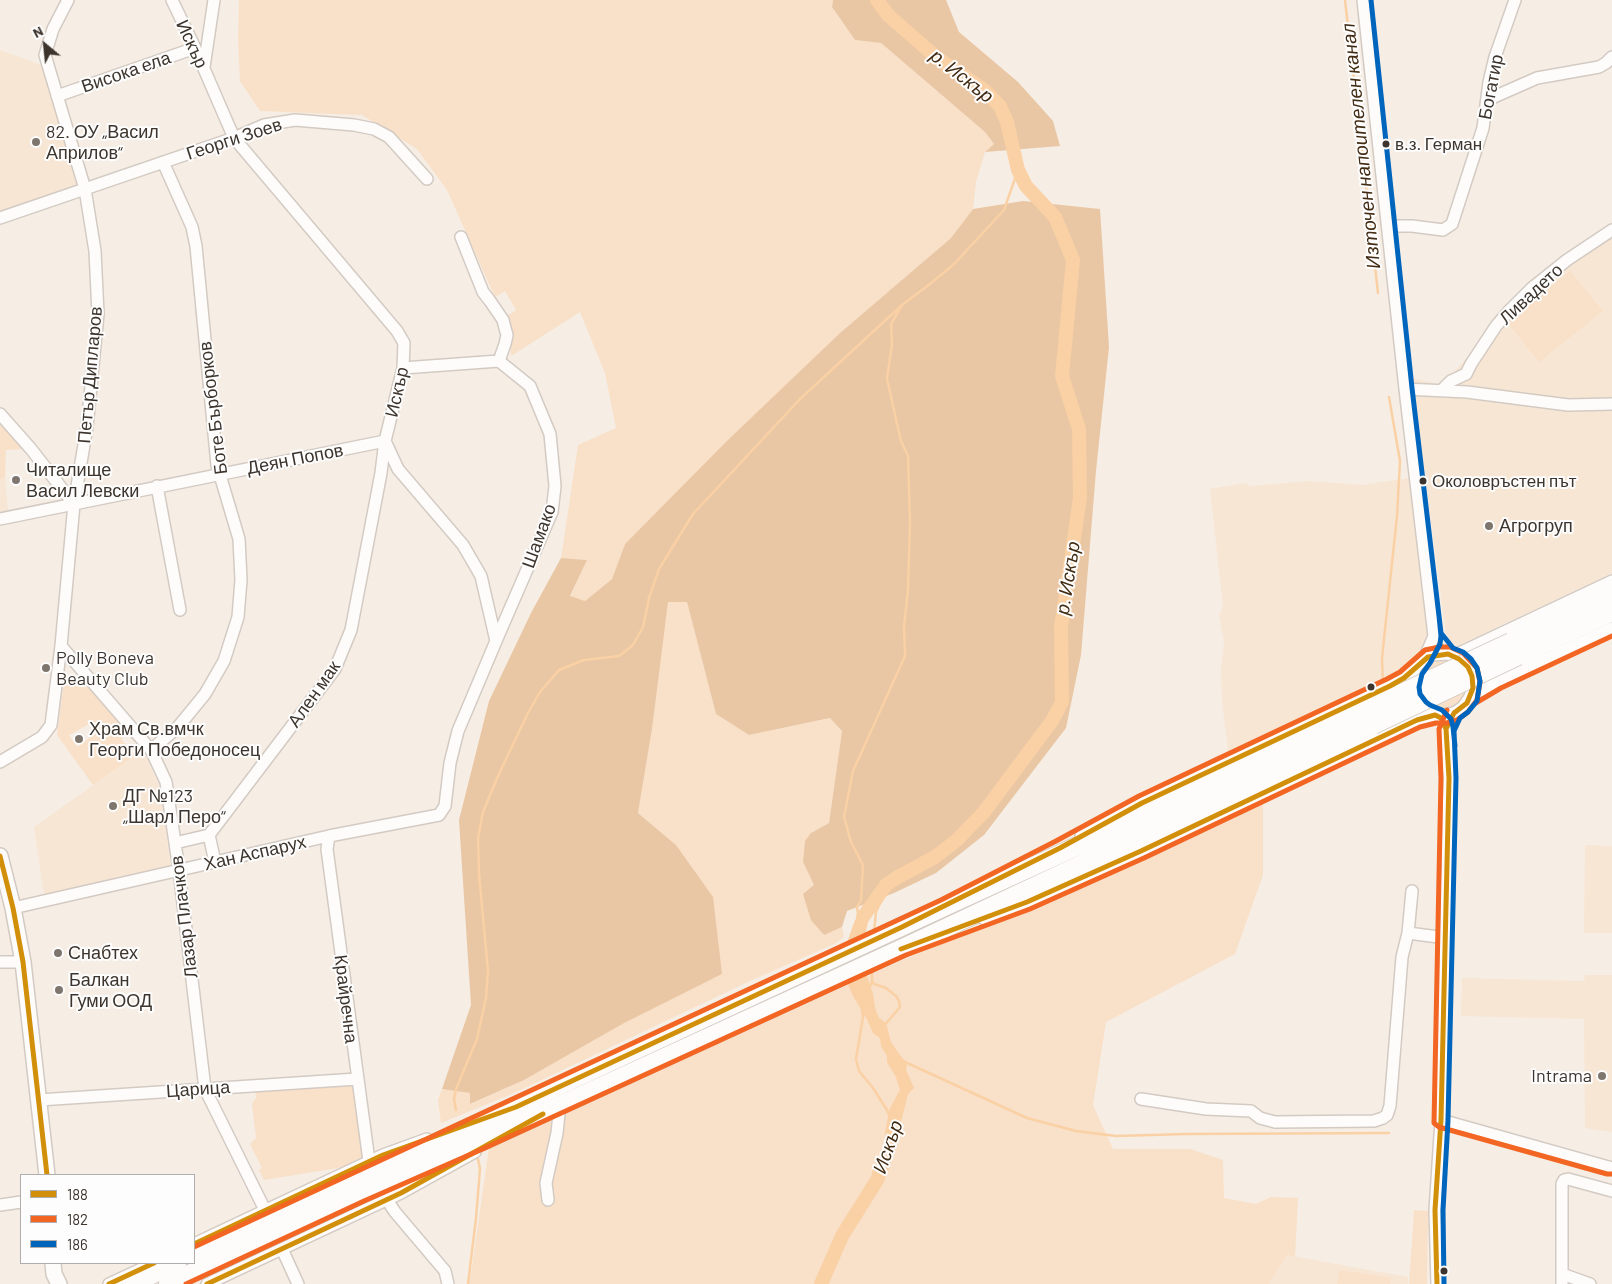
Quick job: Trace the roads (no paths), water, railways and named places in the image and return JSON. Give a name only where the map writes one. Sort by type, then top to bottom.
[{"type":"highway","points":[[195,1255],[1239,772],[1369,718],[1514,649],[1612,594]]},
{"type":"highway","points":[[1514,649],[1612,612]]},
{"type":"highway","points":[[168,1284],[361,1194],[557,1107],[903,948],[1261,780],[1369,718]]},
{"type":"highway","points":[[132,1284],[176,1264]]},
{"type":"main road","points":[[0,856],[13,908],[23,962],[47,1174]]},
{"type":"street","name":"Петър Дипларов","points":[[0,762],[42,737],[51,726],[61,646],[74,504],[87,428],[98,314],[95,251],[85,188],[45,55],[53,30],[68,0]]},
{"type":"street","name":"Искър","points":[[172,0],[204,67],[234,138],[397,331],[404,344],[403,368],[385,442],[398,469],[464,545],[481,576],[496,641]]},
{"type":"street","points":[[204,67],[214,0]]},
{"type":"street","points":[[944,907],[1060,848],[1142,803],[1390,686],[1415,670],[1424,659],[1434,636],[1363,0]]},
{"type":"street","name":"Богатир","points":[[1388,226],[1412,226],[1444,230],[1452,224],[1483,128],[1489,82],[1495,57],[1515,0]]},
{"type":"street","name":"Висока ела","points":[[57,96],[195,48]]},
{"type":"street","points":[[1488,100],[1537,78],[1599,67],[1606,64],[1612,57]]},
{"type":"street","name":"Георги Зоев","points":[[0,218],[234,138],[264,125],[295,120],[374,129],[389,137],[426,179]]},
{"type":"street","name":"Боте Бърборков","points":[[151,750],[178,727],[205,694],[224,661],[238,616],[241,580],[239,538],[217,464],[196,246],[192,227],[162,162]]},
{"type":"street","name":"Ливадето","points":[[1442,390],[1458,377],[1466,374],[1496,326],[1538,283],[1567,260],[1612,230]]},
{"type":"street","points":[[403,368],[499,361],[507,335],[505,328],[490,301],[482,292],[461,237]]},
{"type":"street","name":"Шамако","points":[[496,641],[552,512],[555,486],[550,434],[539,406],[530,386],[499,361]]},
{"type":"street","points":[[1466,374],[1467,392]]},
{"type":"street","points":[[1405,389],[1467,392],[1568,404],[1612,404]]},
{"type":"street","points":[[0,414],[31,449],[74,504]]},
{"type":"street","name":"Деян Попов","points":[[0,519],[220,473],[385,442]]},
{"type":"street","name":"Ален мак","points":[[209,835],[335,669],[351,630],[385,442]]},
{"type":"street","points":[[157,486],[180,610]]},
{"type":"street","points":[[1424,659],[1433,655],[1450,655],[1612,581]]},
{"type":"street","points":[[1470,697],[1612,628]]},
{"type":"street","points":[[903,948],[1027,902],[1140,851],[1417,720],[1454,713],[1463,707],[1470,697],[1473,682],[1470,671],[1465,664],[1450,655],[1434,636]]},
{"type":"street","name":"Хан Аспарух","points":[[13,908],[329,836],[439,815],[445,806],[450,763],[458,731],[496,641]]},
{"type":"street","name":"Лазар Плачков","points":[[61,646],[151,750],[166,782],[179,870],[205,1089],[265,1210]]},
{"type":"street","points":[[1415,670],[1411,683],[1413,697],[1426,712],[1441,718],[1446,728],[1450,778],[1441,1120],[1435,1210],[1436,1284]]},
{"type":"street","points":[[1446,728],[1454,713]]},
{"type":"street","points":[[175,843],[209,835],[215,862]]},
{"type":"street","name":"Крайречна","points":[[329,836],[327,849],[369,1161]]},
{"type":"street","points":[[1141,1099],[1206,1109],[1250,1111],[1260,1118],[1274,1122],[1374,1121],[1387,1115],[1390,1106],[1402,957],[1408,933],[1412,891]]},
{"type":"street","points":[[1408,933],[1446,938]]},
{"type":"street","points":[[0,962],[23,962]]},
{"type":"street","name":"Царица","points":[[40,1100],[357,1079]]},
{"type":"street","points":[[195,1244],[369,1161],[516,1107]]},
{"type":"street","points":[[207,1284],[387,1200],[557,1107],[557,1133],[546,1183],[548,1200]]},
{"type":"street","points":[[1441,1120],[1611,1167]]},
{"type":"street","points":[[1590,1284],[1562,1279],[1562,1184],[1564,1180],[1568,1179],[1612,1191]]},
{"type":"street","points":[[387,1200],[445,1271],[448,1284]]},
{"type":"street","points":[[0,1205],[20,1202]]},
{"type":"street","points":[[282,1249],[298,1284]]},
{"type":"street","points":[[109,1284],[152,1264]]},
{"type":"water","points":[[873,902],[861,951],[863,964],[879,1018],[886,1023],[891,1042],[907,1063],[906,1070],[914,1088],[908,1094],[899,1129],[898,1145],[880,1183],[872,1172],[886,1142],[885,1132],[890,1108],[900,1090],[896,1077],[887,1062],[887,1056],[881,1046],[880,1038],[873,1033],[853,996],[843,967],[845,948],[855,920]]},
{"type":"waterway","name":"р. Искър","points":[[863,917],[886,885],[935,857],[957,840],[984,812],[1052,721],[1062,702],[1061,627],[1080,498],[1079,429],[1062,376],[1073,260],[1055,217],[1026,186],[1018,170],[1007,122],[1000,106],[984,90],[936,57],[888,15],[877,0]]},
{"type":"waterway","name":"Източен напоителен канал","points":[[1345,0],[1378,293]]},
{"type":"waterway","name":"р. Искър","points":[[859,920],[857,907],[861,900],[863,865],[851,842],[844,817],[853,771],[905,656],[904,627],[908,590],[910,523],[908,456],[901,441],[887,379],[892,344],[891,324],[902,305],[954,264],[1004,210],[1018,170]]},
{"type":"waterway","points":[[456,1110],[454,1099],[456,1089],[477,1039],[486,998],[488,971],[479,874],[478,838],[483,812],[528,713],[540,692],[559,670],[584,660],[619,656],[633,645],[643,627],[649,598],[659,569],[693,514],[800,399],[902,305]]},
{"type":"waterway","name":"Източен напоителен канал","points":[[1383,685],[1382,658],[1397,516],[1400,461],[1389,397]]},
{"type":"waterway","points":[[874,931],[876,912],[885,893],[886,885]]},
{"type":"waterway","points":[[869,988],[872,982],[872,969]]},
{"type":"waterway","points":[[872,980],[874,984],[886,988],[899,1001],[900,1007],[884,1026]]},
{"type":"waterway","points":[[862,1008],[863,1017],[856,1059],[859,1071],[873,1088],[890,1117]]},
{"type":"waterway","points":[[905,1062],[1027,1118],[1076,1131],[1116,1136],[1389,1133]]},
{"type":"waterway","points":[[468,1284],[480,1169],[478,1159]]},
{"type":"waterway","name":"Искър","points":[[821,1284],[842,1236],[877,1180],[884,1162]]},
{"type":"place","name":"82. ОУ „Васил Априлов“","points":[[36,142]]},
{"type":"place","name":"в.з. Герман","points":[[1386,144]]},
{"type":"place","name":"Читалище Васил Левски","points":[[16,480]]},
{"type":"place","name":"Околовръстен път","points":[[1423,481]]},
{"type":"place","name":"Агрогруп","points":[[1489,526]]},
{"type":"place","name":"Polly Boneva Beauty Club","points":[[46,668]]},
{"type":"place","name":"Храм Св.вмчк Георги Победоносец","points":[[79,739]]},
{"type":"place","name":"ДГ №123 „Шарл Перо“","points":[[113,806]]},
{"type":"place","name":"Снабтех","points":[[58,953]]},
{"type":"place","name":"Балкан Гуми ООД","points":[[59,990]]},
{"type":"place","name":"Intrama","points":[[1602,1076]]}]
